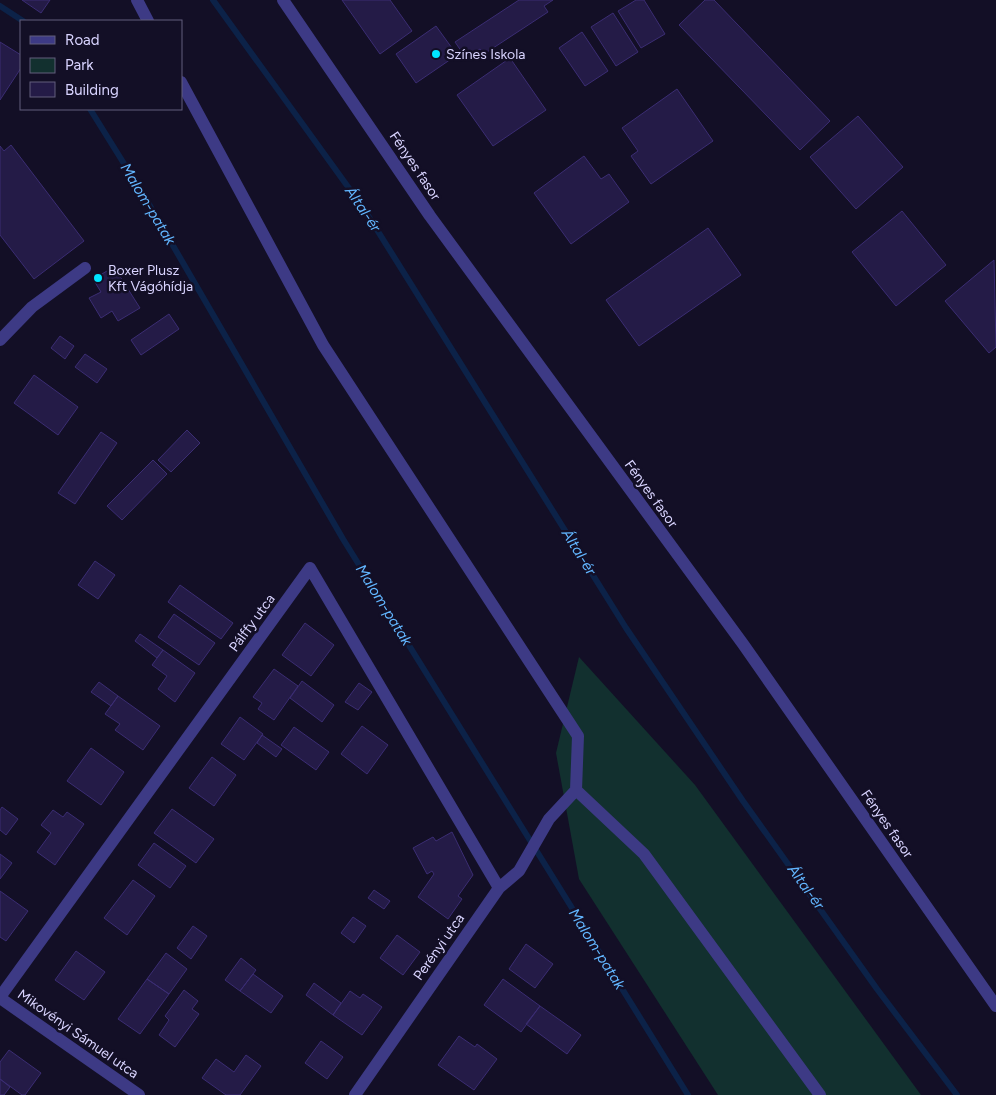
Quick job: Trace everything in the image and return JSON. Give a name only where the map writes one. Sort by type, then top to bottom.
[{"type":"street","points":[[137,0],[147,20]]},
{"type":"street","name":"Fényes fasor","points":[[283,0],[430,216],[743,644],[996,1006]]},
{"type":"street","points":[[182,84],[324,345],[578,736],[576,790],[644,854],[820,1095]]},
{"type":"street","points":[[0,340],[32,307],[85,268]]},
{"type":"street","name":"Pálffy utca","points":[[0,997],[310,568],[499,888]]},
{"type":"street","name":"Perényi utca","points":[[355,1095],[499,888],[519,871],[549,819],[576,790]]},
{"type":"street","name":"Mikovényi Sámuel utca","points":[[0,997],[139,1095]]},
{"type":"green space","points":[[579,657],[695,785],[921,1095],[718,1095],[579,879],[556,753]]},
{"type":"building","points":[[22,0],[50,0],[41,13]]},
{"type":"building","points":[[342,0],[390,0],[412,31],[380,54]]},
{"type":"building","points":[[519,0],[553,0],[544,6],[548,12],[484,54],[480,49],[466,58],[455,42]]},
{"type":"building","points":[[636,0],[644,0],[665,34],[641,48],[618,11]]},
{"type":"building","points":[[705,0],[714,0],[830,121],[800,150],[679,25]]},
{"type":"building","points":[[613,13],[638,52],[616,66],[591,27]]},
{"type":"building","points":[[436,26],[457,55],[416,83],[396,54]]},
{"type":"building","points":[[582,32],[608,71],[585,86],[559,48]]},
{"type":"building","points":[[0,42],[20,54],[20,70],[0,100]]},
{"type":"building","points":[[510,58],[546,110],[493,146],[457,95]]},
{"type":"building","points":[[677,89],[713,141],[651,184],[631,156],[638,151],[622,128]]},
{"type":"building","points":[[858,116],[903,167],[856,209],[810,157]]},
{"type":"building","points":[[11,145],[84,241],[34,279],[0,235],[0,146],[4,151]]},
{"type":"building","points":[[584,156],[601,179],[609,174],[629,202],[571,244],[534,193]]},
{"type":"building","points":[[902,211],[946,265],[896,306],[852,252]]},
{"type":"building","points":[[708,228],[741,275],[639,346],[606,300]]},
{"type":"building","points":[[994,260],[996,347],[989,353],[945,301]]},
{"type":"building","points":[[114,267],[140,308],[118,321],[112,311],[101,318],[89,298],[101,292],[93,279]]},
{"type":"building","points":[[169,314],[179,329],[141,355],[131,340]]},
{"type":"building","points":[[60,336],[74,346],[65,359],[51,348]]},
{"type":"building","points":[[85,354],[107,369],[97,383],[75,367]]},
{"type":"building","points":[[34,375],[78,407],[58,435],[14,403]]},
{"type":"building","points":[[187,430],[200,443],[171,472],[158,460]]},
{"type":"building","points":[[101,432],[117,443],[75,504],[58,493]]},
{"type":"building","points":[[153,460],[167,474],[122,520],[107,506]]},
{"type":"building","points":[[95,561],[115,575],[98,599],[78,585]]},
{"type":"building","points":[[180,585],[233,623],[221,639],[168,602]]},
{"type":"building","points":[[174,614],[215,643],[199,665],[158,637]]},
{"type":"building","points":[[305,623],[334,645],[311,676],[282,655]]},
{"type":"building","points":[[140,634],[163,650],[157,658],[135,641]]},
{"type":"building","points":[[163,650],[195,673],[175,702],[158,689],[167,676],[152,665]]},
{"type":"building","points":[[274,669],[298,686],[274,720],[258,709],[262,703],[253,697]]},
{"type":"building","points":[[302,681],[334,705],[322,722],[290,698]]},
{"type":"building","points":[[99,682],[118,696],[111,706],[91,692]]},
{"type":"building","points":[[359,683],[372,692],[358,710],[345,702]]},
{"type":"building","points":[[118,696],[160,726],[143,750],[115,730],[120,724],[105,714]]},
{"type":"building","points":[[240,717],[263,734],[244,760],[221,744]]},
{"type":"building","points":[[362,726],[388,745],[367,774],[341,754]]},
{"type":"building","points":[[294,727],[329,752],[316,770],[281,745]]},
{"type":"building","points":[[262,735],[282,749],[276,757],[257,743]]},
{"type":"building","points":[[91,748],[124,772],[101,805],[67,781]]},
{"type":"building","points":[[212,757],[236,775],[214,806],[189,788]]},
{"type":"building","points":[[2,807],[18,819],[6,835],[0,830],[0,810]]},
{"type":"building","points":[[172,809],[214,839],[196,863],[154,833]]},
{"type":"building","points":[[53,810],[63,817],[67,812],[84,824],[55,865],[37,852],[51,833],[41,825]]},
{"type":"building","points":[[452,832],[473,875],[458,896],[462,899],[448,919],[418,897],[434,874],[432,871],[427,874],[413,848],[433,837],[436,841]]},
{"type":"building","points":[[154,843],[186,866],[170,888],[138,865]]},
{"type":"building","points":[[0,854],[12,863],[0,879]]},
{"type":"building","points":[[133,880],[155,896],[127,935],[104,918]]},
{"type":"building","points":[[374,890],[390,901],[384,909],[368,898]]},
{"type":"building","points":[[0,891],[28,911],[6,941],[0,937]]},
{"type":"building","points":[[353,917],[366,926],[354,943],[341,933]]},
{"type":"building","points":[[193,926],[207,936],[191,959],[177,948]]},
{"type":"building","points":[[397,935],[420,952],[403,975],[380,958]]},
{"type":"building","points":[[526,944],[553,964],[535,988],[509,969]]},
{"type":"building","points":[[76,951],[105,972],[84,1000],[55,980]]},
{"type":"building","points":[[166,953],[187,969],[169,994],[147,979]]},
{"type":"building","points":[[241,958],[256,970],[240,991],[225,980]]},
{"type":"building","points":[[253,974],[283,996],[271,1013],[240,991]]},
{"type":"building","points":[[147,979],[169,994],[140,1034],[118,1019]]},
{"type":"building","points":[[503,979],[540,1006],[521,1032],[484,1005]]},
{"type":"building","points":[[314,983],[341,1003],[333,1015],[306,995]]},
{"type":"building","points":[[184,990],[198,1001],[192,1009],[199,1014],[175,1047],[159,1035],[169,1020],[165,1016]]},
{"type":"building","points":[[350,991],[360,998],[363,994],[382,1007],[362,1035],[333,1015]]},
{"type":"building","points":[[540,1006],[581,1035],[567,1054],[526,1024]]},
{"type":"building","points":[[459,1036],[475,1047],[477,1044],[497,1059],[474,1090],[438,1065]]},
{"type":"building","points":[[321,1041],[343,1057],[327,1079],[305,1063]]},
{"type":"building","points":[[9,1050],[41,1073],[25,1095],[22,1095],[0,1079],[0,1062]]},
{"type":"building","points":[[246,1055],[261,1066],[240,1095],[226,1095],[202,1078],[216,1059],[234,1072]]},
{"type":"building","points":[[0,1079],[10,1087],[4,1095],[0,1095]]},
{"type":"waterway","name":"Által-ér","points":[[213,0],[364,209],[626,628],[743,801],[877,989],[957,1095]]},
{"type":"waterway","name":"Malom-patak","points":[[0,6],[21,20]]},
{"type":"waterway","name":"Malom-patak","points":[[91,110],[146,199],[343,539],[688,1095]]},
{"type":"place","name":"Színes Iskola","points":[[436,54]]},
{"type":"place","name":"Boxer Plusz Kft Vágóhídja","points":[[98,278]]}]
